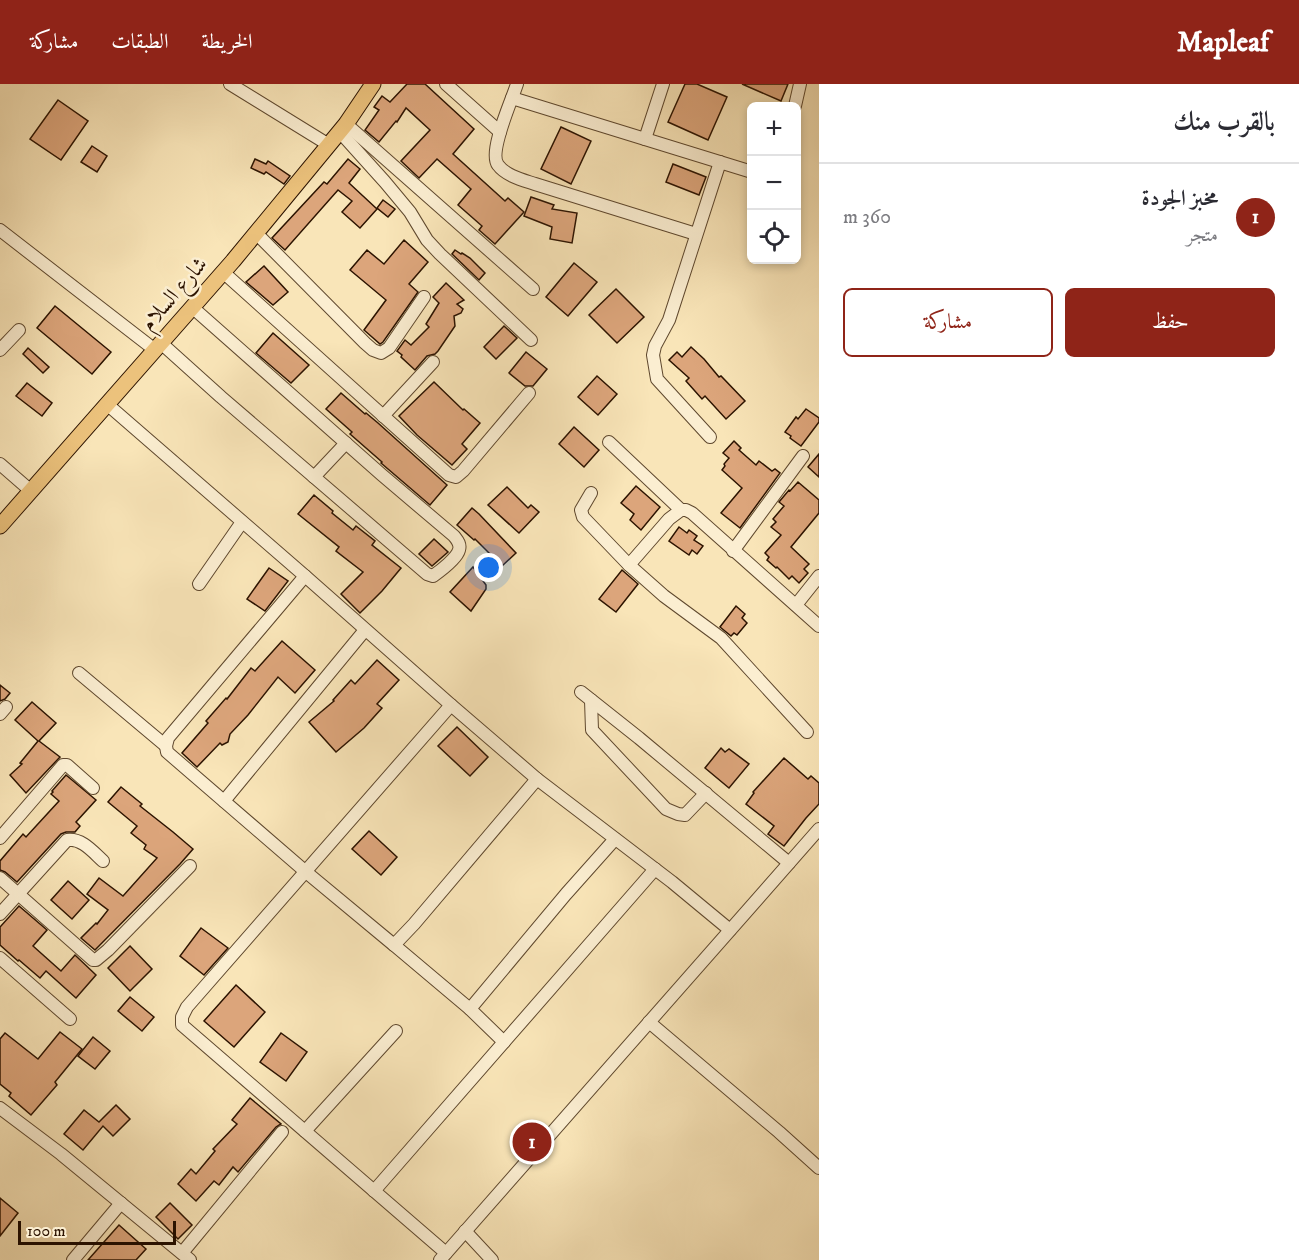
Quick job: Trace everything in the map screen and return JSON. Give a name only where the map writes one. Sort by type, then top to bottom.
[{"type":"main road","name":"شارع السلام","points":[[0,526],[256,233],[343,128],[373,84]]},
{"type":"street","points":[[230,84],[329,145]]},
{"type":"street","points":[[446,84],[500,132]]},
{"type":"street","points":[[517,84],[495,144],[498,166],[509,174],[535,184],[696,234]]},
{"type":"street","points":[[645,139],[663,84]]},
{"type":"street","points":[[796,102],[800,84]]},
{"type":"street","points":[[512,98],[747,170]]},
{"type":"street","points":[[343,128],[532,289]]},
{"type":"street","points":[[343,128],[410,212],[427,240],[531,340]]},
{"type":"street","points":[[710,436],[657,379],[653,355],[655,346],[669,320],[720,162]]},
{"type":"street","points":[[0,230],[158,347],[221,397],[427,574],[433,576],[456,556],[459,543],[454,536],[192,307]]},
{"type":"street","points":[[256,233],[373,350],[381,353],[389,348],[424,297]]},
{"type":"street","points":[[223,272],[449,476],[456,477],[529,393]]},
{"type":"street","points":[[0,350],[19,330]]},
{"type":"street","points":[[383,416],[433,362]]},
{"type":"street","points":[[108,405],[537,779],[656,869],[730,930]]},
{"type":"street","points":[[609,442],[681,510],[692,513],[819,626]]},
{"type":"street","points":[[314,477],[346,443]]},
{"type":"street","points":[[733,551],[803,456]]},
{"type":"street","points":[[0,464],[31,490]]},
{"type":"street","points":[[591,493],[581,510],[583,517],[629,565],[664,596],[722,638],[807,732]]},
{"type":"street","points":[[629,565],[669,519],[681,510]]},
{"type":"street","points":[[199,584],[243,522]]},
{"type":"street","points":[[305,576],[168,738],[167,752],[470,1009],[504,1042]]},
{"type":"street","points":[[796,605],[819,576]]},
{"type":"street","points":[[224,801],[365,630]]},
{"type":"street","points":[[79,673],[166,746]]},
{"type":"street","points":[[706,794],[685,815],[666,809],[592,730],[586,696],[639,738],[789,863]]},
{"type":"street","points":[[451,705],[188,1007],[182,1017],[182,1025],[374,1191],[443,1257],[819,829]]},
{"type":"street","points":[[0,838],[63,765],[67,765],[93,788]]},
{"type":"street","points":[[394,945],[537,779]]},
{"type":"street","points":[[0,914],[67,840],[75,839],[82,843],[103,861]]},
{"type":"street","points":[[470,1009],[615,839]]},
{"type":"street","points":[[0,878],[93,960],[96,960],[190,866]]},
{"type":"street","points":[[374,1191],[656,869]]},
{"type":"street","points":[[0,958],[70,1019]]},
{"type":"street","points":[[649,1022],[819,1168]]},
{"type":"street","points":[[305,1131],[396,1031]]},
{"type":"street","points":[[0,1108],[186,1256],[282,1132]]},
{"type":"street","points":[[73,1260],[120,1203]]},
{"type":"street","points":[[465,1231],[492,1260]]},
{"type":"building","points":[[407,84],[425,84],[474,129],[453,154],[505,201],[508,198],[524,212],[495,244],[479,230],[482,226],[458,205],[471,189],[437,159],[419,178],[401,161],[430,130],[406,108],[379,142],[365,130],[379,110],[374,107],[382,96],[390,102]]},
{"type":"building","points":[[685,84],[697,84],[727,97],[708,140],[668,122]]},
{"type":"building","points":[[742,84],[788,84],[781,101]]},
{"type":"building","points":[[58,100],[88,121],[61,160],[30,139]]},
{"type":"building","points":[[561,127],[591,141],[571,184],[541,169]]},
{"type":"building","points":[[92,146],[107,156],[97,172],[81,162]]},
{"type":"building","points":[[255,159],[266,164],[268,161],[290,176],[284,184],[266,172],[264,174],[251,168]]},
{"type":"building","points":[[348,159],[360,169],[349,183],[377,209],[360,228],[342,212],[352,201],[338,190],[285,250],[272,238],[324,182],[327,184]]},
{"type":"building","points":[[673,164],[706,177],[699,195],[666,182]]},
{"type":"building","points":[[531,197],[554,205],[552,209],[577,213],[572,243],[550,239],[552,227],[524,216]]},
{"type":"building","points":[[383,200],[395,209],[388,217],[377,208]]},
{"type":"building","points":[[404,240],[428,262],[409,284],[418,292],[380,344],[364,330],[386,300],[350,270],[367,250],[384,264]]},
{"type":"building","points":[[455,250],[470,258],[485,273],[479,280],[452,254]]},
{"type":"building","points":[[574,263],[597,282],[568,316],[546,297]]},
{"type":"building","points":[[264,266],[288,292],[273,305],[246,282]]},
{"type":"building","points":[[446,283],[464,300],[457,304],[463,309],[461,313],[454,316],[455,326],[438,351],[427,356],[415,370],[397,351],[405,340],[411,345],[429,327],[426,324],[439,303],[433,297]]},
{"type":"building","points":[[616,289],[644,317],[617,343],[589,315]]},
{"type":"building","points":[[55,306],[111,352],[92,374],[37,328]]},
{"type":"building","points":[[504,326],[517,338],[496,359],[484,347]]},
{"type":"building","points":[[273,333],[309,365],[291,383],[256,353]]},
{"type":"building","points":[[691,347],[745,401],[726,419],[705,396],[702,399],[686,381],[689,378],[669,360],[677,352],[682,357]]},
{"type":"building","points":[[28,348],[49,367],[43,373],[23,354]]},
{"type":"building","points":[[526,352],[547,369],[533,386],[525,386],[509,373]]},
{"type":"building","points":[[597,376],[617,394],[598,415],[578,397]]},
{"type":"building","points":[[434,382],[480,423],[462,444],[467,449],[452,465],[399,416]]},
{"type":"building","points":[[27,383],[52,403],[42,416],[16,396]]},
{"type":"building","points":[[341,393],[447,485],[430,505],[381,463],[350,434],[352,432],[326,409]]},
{"type":"building","points":[[806,409],[819,418],[819,422],[801,446],[785,432],[796,417],[798,419]]},
{"type":"building","points":[[574,427],[599,450],[584,467],[559,444]]},
{"type":"building","points":[[734,441],[741,448],[739,450],[756,465],[759,461],[772,471],[775,469],[780,473],[740,528],[721,513],[742,488],[722,470],[729,458],[723,453]]},
{"type":"building","points":[[819,454],[819,477],[808,467]]},
{"type":"building","points":[[798,482],[819,500],[819,513],[791,547],[809,564],[804,569],[808,573],[799,583],[792,576],[789,579],[776,568],[767,560],[769,557],[765,553],[781,535],[771,527],[776,522],[773,519],[784,506],[779,502]]},
{"type":"building","points":[[636,486],[660,507],[641,530],[630,520],[634,514],[621,503]]},
{"type":"building","points":[[507,487],[528,508],[531,505],[539,512],[519,533],[488,505]]},
{"type":"building","points":[[314,495],[353,530],[356,526],[375,541],[372,545],[401,568],[360,613],[341,594],[363,572],[336,551],[339,547],[298,514]]},
{"type":"building","points":[[472,508],[516,553],[502,566],[457,525]]},
{"type":"building","points":[[679,527],[697,536],[694,540],[703,546],[697,554],[692,550],[689,555],[669,541]]},
{"type":"building","points":[[434,539],[448,552],[432,566],[419,554]]},
{"type":"building","points":[[473,567],[486,585],[486,589],[471,611],[450,592]]},
{"type":"building","points":[[269,568],[288,581],[265,611],[247,599]]},
{"type":"building","points":[[622,570],[638,584],[616,612],[599,599]]},
{"type":"building","points":[[736,606],[745,614],[742,618],[747,623],[737,635],[734,633],[731,636],[720,627]]},
{"type":"building","points":[[282,641],[315,670],[295,693],[278,677],[230,734],[228,742],[222,745],[220,743],[197,767],[182,753],[251,668],[255,671]]},
{"type":"building","points":[[377,660],[399,680],[377,704],[382,708],[364,728],[336,752],[309,722],[334,701],[351,680],[355,684]]},
{"type":"building","points":[[0,685],[10,693],[0,701]]},
{"type":"building","points":[[32,702],[56,723],[39,741],[60,757],[26,793],[10,775],[22,764],[20,763],[38,741],[15,720]]},
{"type":"building","points":[[457,727],[488,757],[470,776],[438,746]]},
{"type":"building","points":[[721,748],[725,752],[729,749],[749,764],[729,788],[705,768]]},
{"type":"building","points":[[784,758],[808,779],[811,776],[819,783],[819,804],[784,846],[768,834],[774,826],[746,804],[753,792]]},
{"type":"building","points":[[66,775],[96,800],[76,822],[80,826],[75,832],[61,834],[17,882],[0,870],[0,861],[23,834],[26,837],[59,801],[51,794]]},
{"type":"building","points":[[121,787],[142,804],[140,806],[193,849],[95,950],[81,938],[108,910],[87,894],[99,878],[123,896],[157,858],[144,849],[146,845],[131,833],[137,826],[108,802]]},
{"type":"building","points":[[369,831],[397,857],[381,875],[352,849]]},
{"type":"building","points":[[68,881],[89,900],[72,919],[51,900]]},
{"type":"building","points":[[19,906],[47,930],[33,946],[61,971],[75,955],[96,975],[76,998],[46,971],[40,978],[0,945],[0,927]]},
{"type":"building","points":[[201,928],[228,948],[204,975],[180,956]]},
{"type":"building","points":[[130,946],[152,969],[130,991],[108,968]]},
{"type":"building","points":[[236,985],[265,1012],[234,1047],[204,1021]]},
{"type":"building","points":[[130,997],[154,1017],[142,1031],[118,1011]]},
{"type":"building","points":[[60,1032],[82,1049],[55,1082],[57,1085],[31,1115],[9,1096],[11,1093],[0,1084],[0,1039],[5,1033],[38,1059]]},
{"type":"building","points":[[281,1033],[307,1052],[286,1081],[260,1062]]},
{"type":"building","points":[[93,1037],[110,1051],[95,1069],[78,1056]]},
{"type":"building","points":[[250,1098],[281,1124],[238,1172],[233,1167],[219,1185],[214,1181],[196,1201],[178,1184],[191,1169],[196,1174],[215,1151],[213,1149],[237,1124],[232,1120]]},
{"type":"building","points":[[116,1105],[130,1119],[113,1136],[103,1126],[83,1150],[64,1134],[84,1110],[99,1122]]},
{"type":"building","points":[[0,1198],[18,1213],[0,1236]]},
{"type":"building","points":[[170,1203],[192,1225],[178,1239],[156,1217]]},
{"type":"building","points":[[119,1225],[146,1249],[136,1260],[88,1260]]},
{"type":"place","name":"مخبز الجودة","points":[[532,1142]]}]
